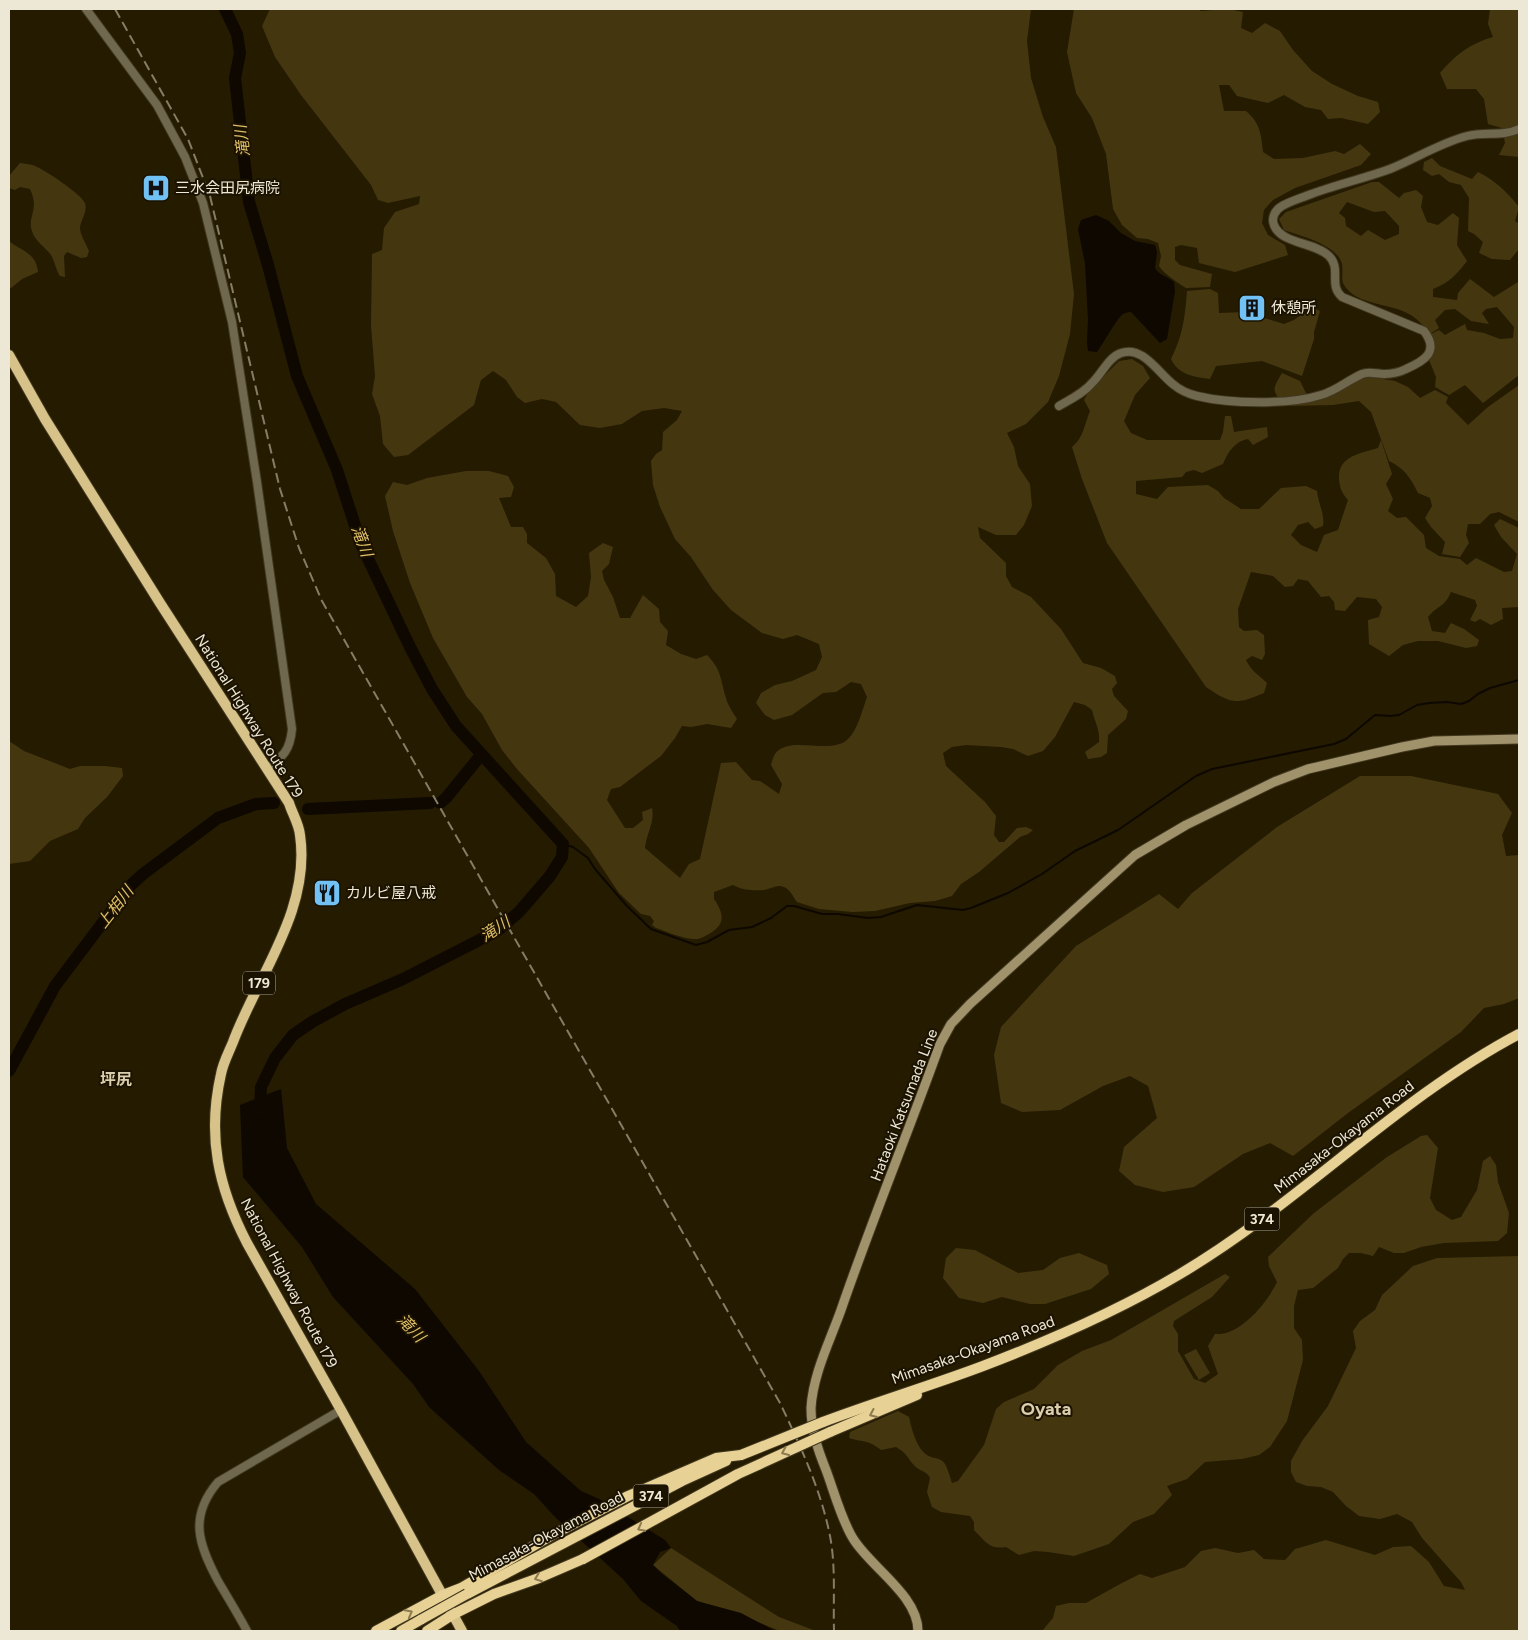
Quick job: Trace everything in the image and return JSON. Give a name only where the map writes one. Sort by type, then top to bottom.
[{"type":"highway","name":"National Highway Route 179","points":[[9,355],[45,419],[160,603],[289,803],[300,834],[301,861],[296,898],[284,933],[242,1016],[221,1073],[214,1117],[217,1159],[223,1188],[232,1214],[462,1631]]},
{"type":"highway","name":"Mimasaka-Okayama Road","points":[[401,1631],[682,1480],[864,1406],[982,1366],[1094,1320],[1181,1274],[1224,1247],[1266,1216],[1400,1111],[1495,1046],[1519,1034]]},
{"type":"highway","points":[[427,1631],[452,1614],[494,1594],[539,1578],[583,1559],[738,1474],[982,1366]]},
{"type":"highway","points":[[376,1631],[443,1595],[460,1588],[554,1534],[628,1496],[716,1458],[741,1455]]},
{"type":"main road","name":"Hataoki Katsumada Line","points":[[918,1631],[916,1616],[905,1597],[864,1554],[850,1533],[817,1445],[811,1408],[814,1387],[848,1289],[940,1044],[951,1024],[970,1004],[1135,855],[1186,825],[1274,782],[1316,767],[1402,746],[1434,741],[1519,739]]},
{"type":"street","points":[[86,9],[157,105],[185,157],[203,203],[232,322],[256,472],[292,729],[291,742],[285,754],[267,768]]},
{"type":"street","points":[[1059,406],[1082,392],[1112,359],[1122,353],[1139,354],[1145,357],[1173,385],[1196,396],[1255,402],[1301,399],[1321,395],[1362,374],[1369,372],[1393,373],[1404,370],[1423,360],[1430,350],[1430,343],[1424,331],[1342,297],[1337,292],[1335,286],[1336,271],[1334,262],[1319,248],[1285,237],[1274,226],[1272,219],[1274,213],[1280,207],[1290,202],[1327,188],[1389,169],[1465,136],[1504,134],[1519,129]]},
{"type":"street","points":[[247,1631],[204,1555],[198,1533],[200,1511],[209,1492],[218,1482],[341,1410]]},
{"type":"shaded area","points":[[270,9],[1031,9],[1027,41],[1031,78],[1043,117],[1056,147],[1074,294],[1070,334],[1059,376],[1048,402],[1026,424],[1007,433],[1014,447],[1018,466],[1030,484],[1032,506],[1024,525],[1016,535],[996,535],[978,527],[980,538],[1006,563],[1006,576],[1012,587],[1031,597],[1061,629],[1083,663],[1101,668],[1115,676],[1117,683],[1112,689],[1114,696],[1128,711],[1126,719],[1108,735],[1107,753],[1101,757],[1088,759],[1085,752],[1099,742],[1098,730],[1092,710],[1085,705],[1074,702],[1055,737],[1043,751],[1028,756],[1013,749],[966,745],[952,747],[943,753],[946,766],[985,802],[996,816],[994,835],[999,842],[1004,842],[1017,828],[1026,827],[1033,830],[1020,837],[979,872],[961,884],[952,896],[935,901],[910,903],[875,911],[853,912],[819,909],[797,902],[788,890],[781,886],[756,890],[744,889],[733,885],[714,892],[714,899],[720,909],[721,922],[715,930],[698,939],[682,937],[656,928],[652,925],[654,921],[650,916],[641,914],[619,893],[589,848],[502,750],[482,714],[467,697],[433,638],[410,583],[393,531],[385,496],[393,482],[407,485],[427,478],[466,471],[489,471],[508,476],[514,487],[511,497],[499,498],[511,527],[523,527],[527,534],[527,543],[546,558],[555,574],[556,596],[576,607],[588,596],[591,577],[589,553],[603,543],[613,547],[609,564],[602,571],[620,618],[630,618],[643,595],[659,609],[660,622],[668,631],[666,645],[681,654],[696,659],[707,655],[712,660],[720,675],[728,704],[737,719],[731,728],[707,724],[691,727],[682,726],[661,756],[620,787],[611,789],[607,800],[625,828],[633,828],[643,820],[642,812],[652,808],[652,819],[645,848],[680,878],[689,864],[700,859],[721,763],[736,762],[752,780],[760,781],[779,794],[782,784],[771,765],[775,754],[781,748],[790,746],[831,746],[841,744],[848,739],[854,730],[867,697],[861,684],[851,682],[836,692],[823,693],[792,715],[774,720],[765,715],[756,703],[761,693],[775,685],[792,681],[816,670],[822,657],[819,644],[797,635],[783,639],[762,633],[731,610],[713,590],[691,557],[675,539],[660,507],[653,485],[651,461],[662,450],[663,432],[677,420],[682,411],[664,408],[642,411],[622,424],[600,428],[580,425],[556,402],[542,399],[525,403],[517,397],[506,380],[493,371],[481,380],[474,405],[408,455],[394,457],[383,444],[380,416],[372,394],[375,376],[371,325],[372,254],[382,250],[384,228],[395,212],[419,204],[420,196],[388,203],[378,200],[371,185],[301,95],[275,57],[262,26]]},
{"type":"shaded area","points":[[1074,9],[1198,9],[1201,11],[1228,9],[1243,12],[1241,28],[1252,33],[1265,23],[1280,31],[1293,50],[1312,71],[1332,84],[1358,96],[1378,102],[1380,112],[1368,124],[1341,118],[1328,119],[1321,110],[1305,107],[1284,95],[1268,103],[1237,96],[1229,85],[1219,85],[1224,111],[1246,111],[1251,115],[1259,129],[1263,152],[1274,159],[1303,158],[1335,151],[1344,154],[1360,144],[1371,154],[1361,165],[1295,188],[1273,200],[1264,210],[1262,223],[1268,235],[1285,245],[1288,255],[1235,272],[1199,263],[1197,248],[1181,245],[1175,247],[1175,260],[1180,265],[1212,274],[1210,287],[1186,288],[1167,275],[1159,266],[1161,256],[1158,243],[1148,239],[1137,238],[1122,225],[1113,209],[1106,154],[1092,118],[1076,93],[1067,52]]},
{"type":"shaded area","points":[[1490,9],[1519,9],[1519,157],[1499,155],[1505,143],[1502,128],[1488,124],[1484,99],[1476,89],[1447,89],[1440,73],[1464,51],[1493,37],[1488,24]]},
{"type":"shaded area","points":[[1432,158],[1440,166],[1472,179],[1478,172],[1484,175],[1501,187],[1519,207],[1515,221],[1519,224],[1519,249],[1510,260],[1492,259],[1479,253],[1483,242],[1468,231],[1469,198],[1461,185],[1449,182],[1439,174],[1432,176],[1423,170],[1424,162]]},
{"type":"shaded area","points":[[20,163],[33,165],[46,172],[70,188],[85,203],[86,206],[80,229],[89,251],[87,257],[81,258],[67,252],[64,256],[65,277],[60,276],[51,255],[33,234],[31,221],[34,202],[30,189],[20,187],[15,190],[9,188],[9,176]]},
{"type":"shaded area","points":[[1372,182],[1379,182],[1399,198],[1404,193],[1416,190],[1423,196],[1421,207],[1427,222],[1438,225],[1453,213],[1459,218],[1457,245],[1467,261],[1452,278],[1433,289],[1433,297],[1457,300],[1458,293],[1470,279],[1494,297],[1518,282],[1519,375],[1483,403],[1465,385],[1449,395],[1435,387],[1436,377],[1429,360],[1433,349],[1431,334],[1439,330],[1445,335],[1465,324],[1467,330],[1484,333],[1500,339],[1513,338],[1514,327],[1497,307],[1486,309],[1482,313],[1489,324],[1471,321],[1455,309],[1445,310],[1435,320],[1439,328],[1430,334],[1420,322],[1401,310],[1370,302],[1350,292],[1344,285],[1342,264],[1339,257],[1326,246],[1284,230],[1279,219],[1286,212]],"holes":[[[1347,202],[1374,212],[1385,211],[1399,226],[1399,234],[1385,240],[1368,230],[1361,236],[1346,226],[1345,218],[1339,213]]]},
{"type":"shaded area","points":[[9,241],[31,256],[37,265],[38,272],[22,279],[11,288],[9,287]]},
{"type":"shaded area","points":[[1210,289],[1218,293],[1219,313],[1245,312],[1284,324],[1294,320],[1312,307],[1320,311],[1314,339],[1302,376],[1262,361],[1216,366],[1210,379],[1193,376],[1178,369],[1171,359],[1183,326],[1187,291]]},
{"type":"shaded area","points":[[1132,359],[1143,366],[1150,378],[1135,395],[1124,421],[1131,433],[1147,440],[1220,440],[1225,416],[1231,416],[1234,432],[1267,427],[1268,437],[1253,445],[1248,439],[1239,442],[1230,451],[1223,464],[1202,473],[1194,470],[1186,472],[1182,477],[1136,481],[1136,494],[1157,499],[1168,487],[1208,485],[1241,509],[1259,509],[1281,488],[1306,486],[1317,491],[1323,517],[1323,526],[1315,529],[1308,522],[1298,525],[1291,535],[1301,545],[1317,552],[1324,535],[1338,530],[1348,500],[1339,482],[1342,465],[1357,454],[1378,448],[1381,440],[1392,474],[1386,484],[1393,499],[1388,511],[1397,518],[1406,517],[1424,535],[1426,548],[1439,556],[1460,559],[1467,565],[1476,558],[1504,572],[1512,571],[1517,554],[1501,537],[1494,525],[1500,519],[1519,528],[1519,607],[1502,608],[1503,619],[1491,625],[1480,619],[1475,622],[1470,620],[1477,606],[1475,600],[1451,592],[1443,604],[1428,617],[1432,631],[1445,633],[1451,623],[1464,629],[1479,640],[1477,646],[1466,648],[1438,641],[1418,641],[1403,645],[1389,656],[1369,644],[1368,620],[1379,617],[1382,607],[1376,599],[1357,597],[1345,611],[1335,610],[1334,602],[1329,596],[1321,597],[1308,581],[1298,579],[1293,586],[1285,587],[1273,576],[1251,572],[1238,609],[1239,627],[1244,631],[1257,630],[1264,635],[1265,654],[1262,660],[1252,656],[1246,660],[1253,670],[1267,683],[1264,693],[1247,700],[1228,700],[1215,693],[1206,687],[1107,543],[1082,479],[1072,447],[1081,435],[1090,411],[1084,400],[1089,391],[1119,361]]},
{"type":"shaded area","points":[[1282,373],[1300,381],[1306,393],[1313,399],[1336,394],[1359,379],[1371,377],[1395,381],[1408,387],[1420,398],[1435,390],[1448,397],[1446,403],[1468,425],[1488,407],[1519,385],[1519,522],[1499,512],[1490,514],[1480,524],[1468,524],[1466,535],[1469,543],[1460,557],[1442,554],[1445,542],[1425,518],[1432,506],[1430,498],[1418,493],[1406,474],[1389,461],[1371,412],[1359,401],[1333,405],[1287,406],[1275,391],[1276,384]]},
{"type":"shaded area","points":[[9,741],[24,751],[70,769],[80,766],[122,768],[123,776],[107,797],[85,818],[78,829],[50,841],[30,861],[9,864]]},
{"type":"shaded area","points":[[1360,776],[1411,776],[1498,794],[1512,813],[1502,835],[1506,856],[1519,855],[1519,998],[1504,1004],[1484,1008],[1461,1032],[1348,1113],[1293,1156],[1270,1143],[1243,1154],[1194,1187],[1163,1192],[1135,1185],[1119,1171],[1124,1147],[1157,1118],[1148,1086],[1130,1076],[1103,1086],[1060,1110],[1022,1112],[1001,1103],[994,1055],[1001,1027],[1076,946],[1159,894],[1178,909],[1192,893],[1277,827]]},
{"type":"shaded area","points":[[1427,1135],[1438,1148],[1430,1198],[1436,1210],[1452,1220],[1461,1217],[1477,1190],[1483,1161],[1490,1156],[1496,1165],[1498,1182],[1509,1213],[1507,1233],[1498,1241],[1444,1243],[1421,1247],[1404,1253],[1394,1253],[1379,1247],[1373,1256],[1349,1253],[1338,1268],[1313,1288],[1298,1290],[1294,1306],[1294,1328],[1302,1340],[1303,1360],[1287,1421],[1270,1447],[1259,1455],[1242,1459],[1205,1462],[1187,1479],[1167,1486],[1172,1495],[1154,1514],[1133,1522],[1109,1544],[1074,1556],[1034,1551],[1019,1555],[1006,1547],[991,1546],[974,1530],[974,1522],[970,1516],[941,1512],[932,1507],[927,1492],[930,1478],[926,1473],[914,1466],[900,1449],[896,1447],[881,1450],[869,1443],[849,1438],[850,1432],[898,1411],[909,1417],[916,1440],[922,1450],[931,1457],[943,1462],[952,1483],[958,1481],[984,1445],[996,1409],[1004,1402],[1034,1389],[1058,1365],[1082,1351],[1111,1340],[1225,1274],[1230,1277],[1212,1297],[1174,1321],[1173,1326],[1178,1334],[1178,1351],[1194,1379],[1205,1383],[1218,1374],[1208,1346],[1215,1334],[1234,1330],[1252,1317],[1267,1299],[1277,1282],[1269,1266],[1268,1257],[1314,1213],[1387,1157],[1421,1136]]},
{"type":"shaded area","points":[[956,1248],[975,1250],[1018,1273],[1043,1270],[1060,1258],[1079,1253],[1107,1265],[1109,1274],[1091,1289],[1045,1304],[1030,1304],[1002,1297],[983,1303],[959,1298],[943,1278],[946,1258]]},
{"type":"shaded area","points":[[1519,1256],[1519,1631],[1042,1631],[1053,1618],[1056,1606],[1069,1603],[1086,1603],[1140,1574],[1152,1578],[1185,1567],[1201,1551],[1215,1548],[1238,1553],[1254,1550],[1264,1559],[1285,1560],[1295,1549],[1326,1540],[1375,1555],[1393,1547],[1411,1546],[1429,1562],[1444,1586],[1465,1590],[1461,1582],[1422,1538],[1412,1522],[1397,1514],[1380,1519],[1359,1516],[1333,1492],[1321,1487],[1307,1486],[1296,1482],[1291,1472],[1291,1461],[1302,1441],[1328,1406],[1356,1348],[1353,1331],[1360,1321],[1375,1310],[1382,1295],[1413,1266],[1437,1258]]},
{"type":"shaded area","points":[[1196,1349],[1210,1373],[1199,1380],[1184,1355]]},
{"type":"shaded area","points":[[671,1548],[779,1617],[816,1631],[780,1631],[697,1601],[653,1565]]},
{"type":"water","points":[[1096,215],[1109,221],[1121,233],[1135,241],[1155,245],[1157,252],[1155,268],[1159,273],[1174,282],[1175,291],[1167,339],[1160,343],[1130,312],[1120,316],[1097,352],[1088,351],[1085,263],[1078,229],[1081,220]]},
{"type":"water","points":[[281,1089],[287,1148],[316,1204],[415,1289],[479,1371],[526,1442],[581,1491],[599,1499],[665,1540],[671,1548],[660,1552],[653,1565],[697,1601],[741,1613],[775,1631],[680,1631],[677,1626],[641,1601],[623,1579],[555,1517],[534,1494],[499,1470],[429,1407],[413,1384],[333,1297],[302,1247],[243,1177],[240,1105]]},
{"type":"waterway","name":"滝川","points":[[225,9],[237,34],[240,53],[235,78],[249,202],[268,265],[297,376],[337,470],[361,544],[410,647],[432,689],[456,726],[563,844],[562,857],[550,876],[519,912],[497,931],[403,979],[345,1004],[293,1035],[275,1058],[261,1087],[260,1114]]},
{"type":"waterway","points":[[563,844],[573,847],[588,858],[595,869],[627,906],[651,929],[696,945],[707,942],[729,930],[752,927],[771,918],[787,906],[794,906],[822,914],[868,918],[881,917],[917,905],[963,910],[1008,893],[1042,874],[1075,851],[1118,830],[1196,776],[1212,769],[1334,744],[1346,739],[1375,715],[1399,715],[1417,705],[1429,703],[1447,702],[1461,704],[1490,688],[1519,680]]},
{"type":"waterway","name":"上相川","points":[[440,803],[481,755]]},
{"type":"waterway","name":"上相川","points":[[9,1071],[55,986],[131,885],[218,818],[256,804],[274,803]]},
{"type":"waterway","name":"上相川","points":[[308,809],[430,803]]},
{"type":"railway","points":[[115,9],[188,139],[210,196],[280,489],[299,548],[322,601],[780,1403],[809,1468],[826,1519],[833,1560],[834,1631]]},
{"type":"place","name":"三水会田尻病院","points":[[156,188]]},
{"type":"place","name":"休憩所","points":[[1252,308]]},
{"type":"place","name":"カルビ屋八戒","points":[[327,893]]},
{"type":"district","name":"坪尻","points":[[116,1079]]},
{"type":"district","name":"Oyata","points":[[1046,1409]]}]
